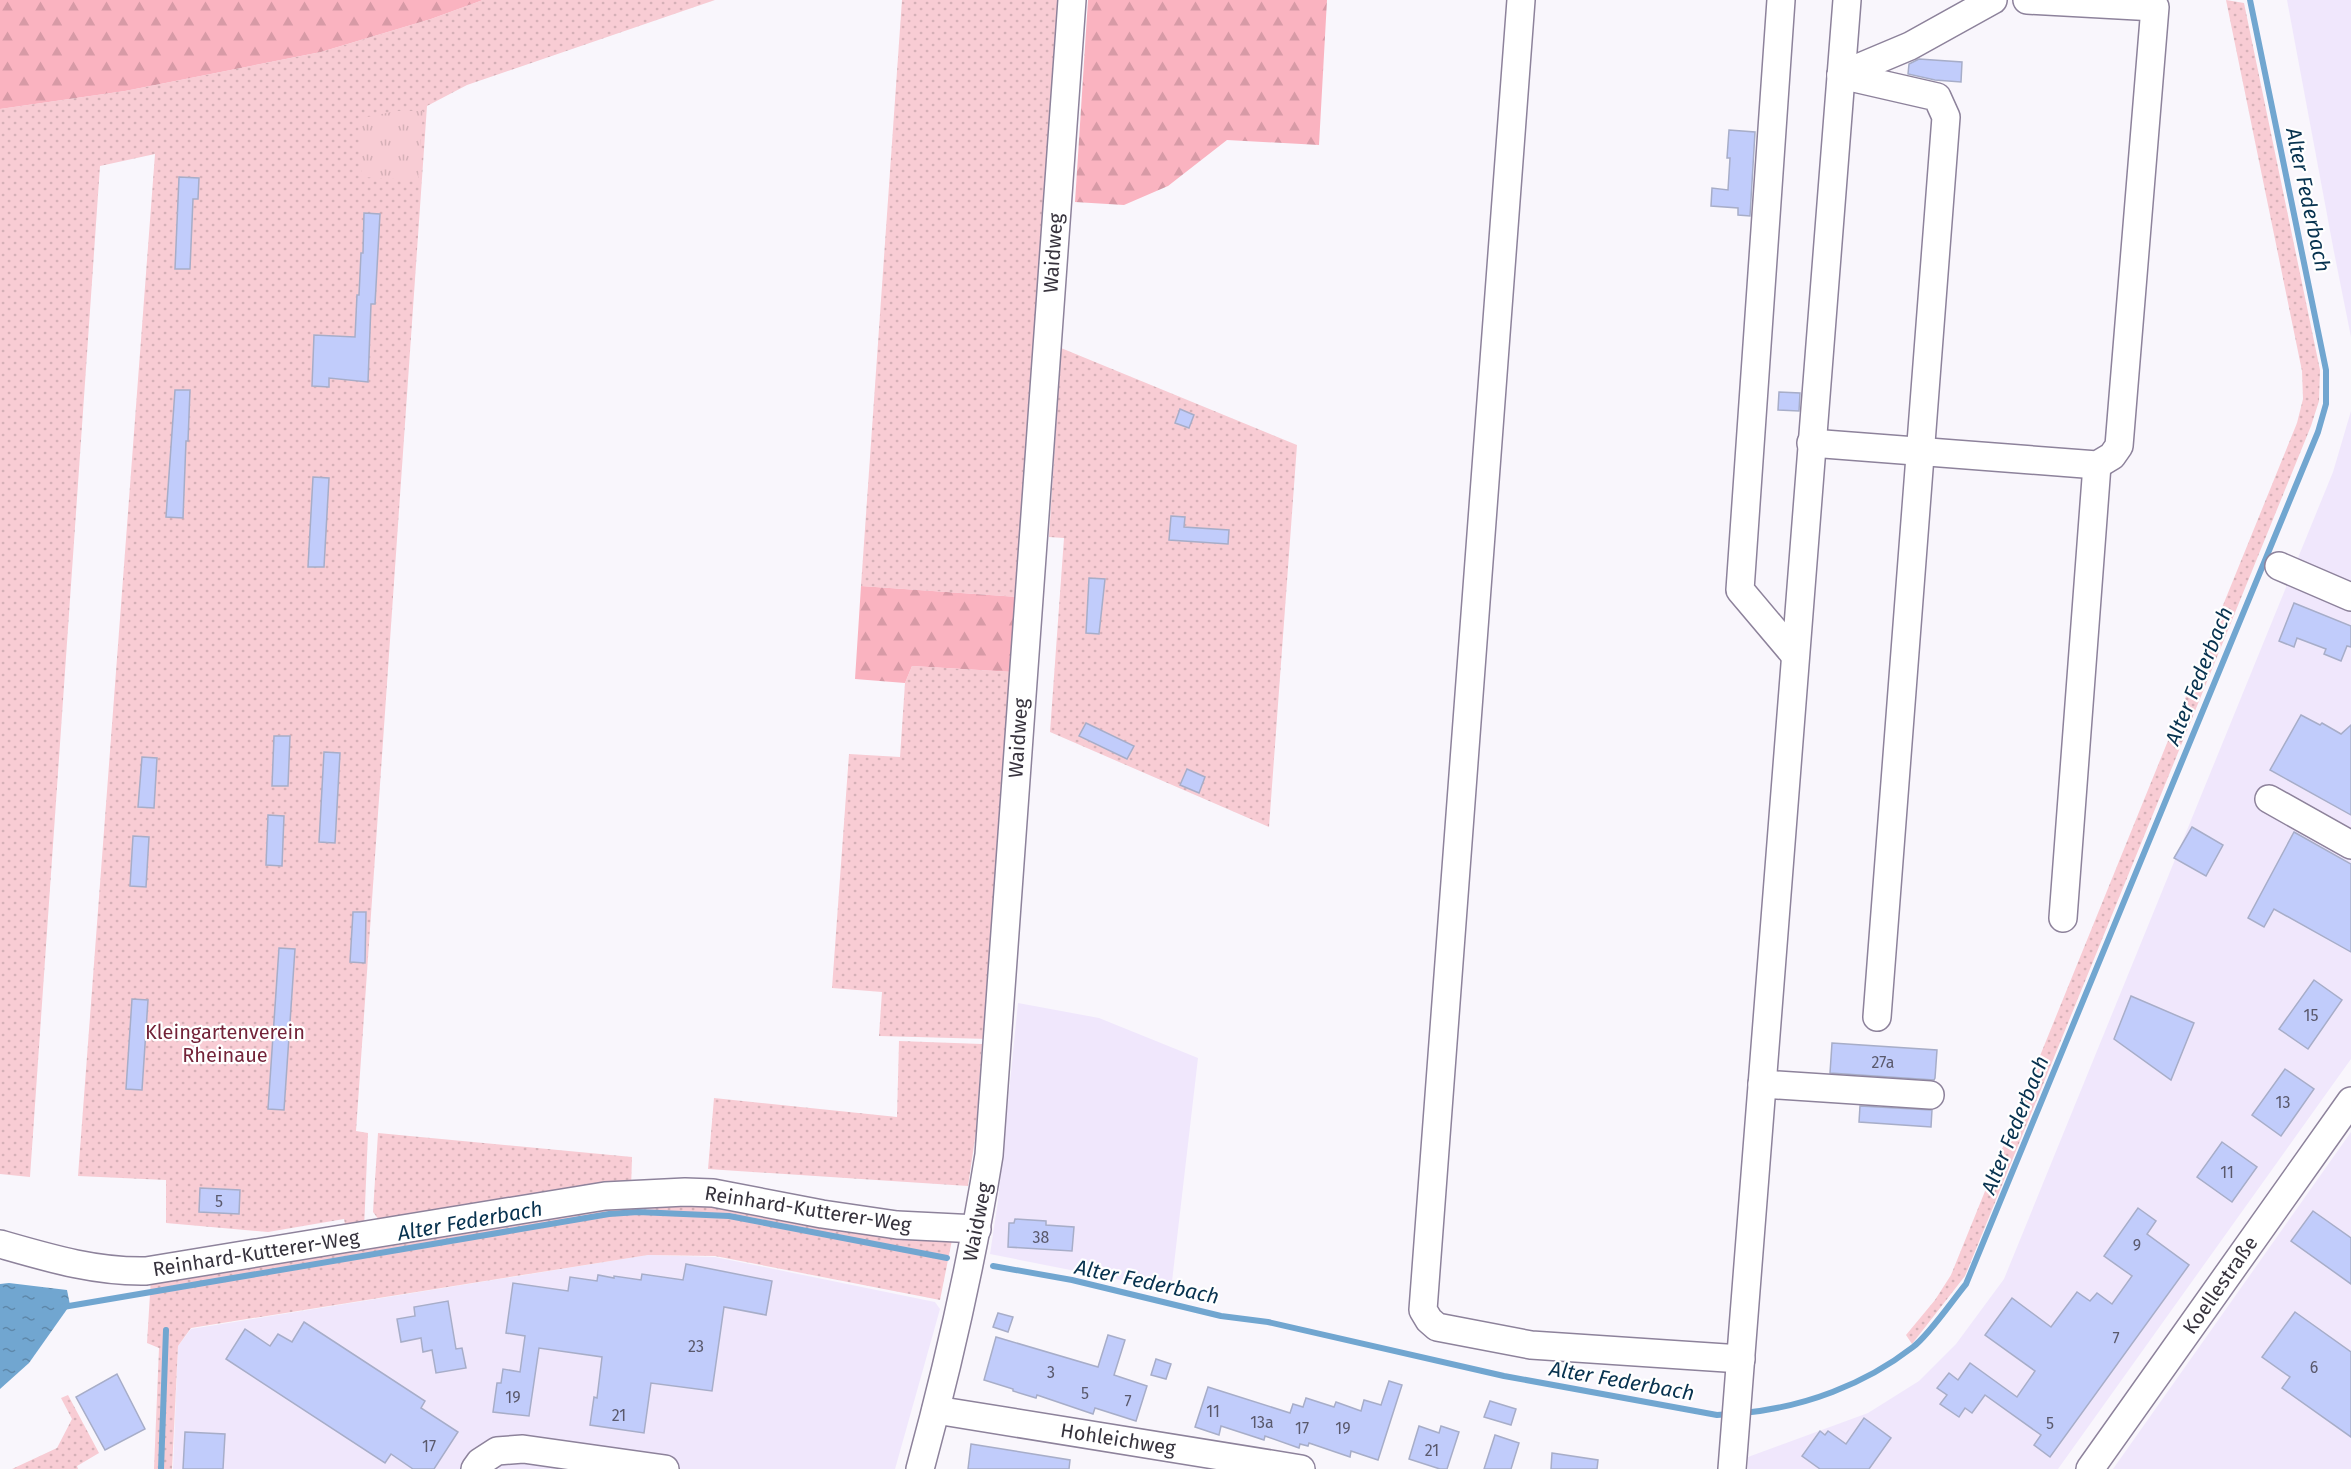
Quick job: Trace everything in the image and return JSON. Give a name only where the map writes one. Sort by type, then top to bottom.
[{"type":"street","name":"Waidweg","points":[[920,1469],[936,1410],[977,1229],[989,1155],[1072,0]]},
{"type":"street","points":[[1521,0],[1423,1310],[1437,1327],[1531,1345],[1740,1371]]},
{"type":"street","points":[[1781,0],[1740,590],[1794,654]]},
{"type":"street","points":[[1733,1456],[1846,0]]},
{"type":"street","points":[[1841,75],[1910,46],[1993,0]]},
{"type":"street","points":[[1811,443],[2097,465],[2112,456],[2119,446],[2155,8],[2027,0]]},
{"type":"street","points":[[1841,75],[1937,97],[1946,117],[1877,1017]]},
{"type":"street","points":[[2063,918],[2097,465]]},
{"type":"street","points":[[2278,567],[2351,597]]},
{"type":"street","points":[[2269,799],[2351,845]]},
{"type":"street","points":[[1762,1084],[1930,1095]]},
{"type":"street","name":"Koellestraße","points":[[2090,1469],[2351,1101]]},
{"type":"street","name":"Reinhard-Kutterer-Weg","points":[[0,1244],[72,1265],[121,1272],[146,1272],[605,1196],[685,1192],[713,1193],[822,1214],[897,1225],[977,1229]]},
{"type":"street","name":"Hohleichweg","points":[[936,1410],[1301,1469]]},
{"type":"street","points":[[475,1469],[480,1462],[497,1451],[523,1449],[665,1469]]},
{"type":"shaded area","points":[[2287,0],[2351,0],[2351,337],[2334,252]]},
{"type":"shaded area","points":[[2351,411],[2351,1059],[2058,1469],[1748,1469],[1748,1457],[1868,1413],[1919,1381],[1956,1344],[2004,1279],[2333,472]]},
{"type":"shaded area","points":[[1018,1003],[1099,1018],[1198,1058],[1171,1290],[990,1254],[998,1201]]},
{"type":"shaded area","points":[[2351,1132],[2351,1469],[2113,1469]]},
{"type":"shaded area","points":[[648,1255],[715,1257],[935,1302],[940,1309],[895,1469],[173,1469],[178,1346],[191,1329]]},
{"type":"green space","points":[[0,0],[483,0],[431,19],[321,52],[125,91],[0,109]]},
{"type":"green space","name":"Kleingartenverein Rheinaue","points":[[483,0],[715,0],[467,85],[427,106],[356,1131],[368,1133],[364,1230],[347,1234],[344,1219],[268,1232],[166,1223],[166,1180],[78,1176],[155,154],[100,166],[30,1177],[0,1174],[0,109],[125,91],[321,52],[431,19]]},
{"type":"green space","points":[[902,0],[1060,0],[1019,597],[861,586]]},
{"type":"green space","points":[[1088,0],[1327,0],[1319,145],[1227,140],[1168,186],[1124,205],[1075,202]]},
{"type":"green space","points":[[2226,0],[2244,3],[2320,370],[2319,401],[2311,426],[1965,1276],[1912,1344],[1906,1335],[1935,1300],[1951,1275],[2297,423],[2303,399],[2302,371]]},
{"type":"green space","points":[[396,111],[423,111],[418,180],[362,177],[358,119]]},
{"type":"green space","points":[[1061,348],[1297,445],[1269,827],[1050,732],[1064,538],[1049,537]]},
{"type":"green space","points":[[861,586],[1019,597],[1013,672],[912,666],[905,683],[855,679]]},
{"type":"green space","points":[[912,666],[1013,672],[989,1039],[879,1036],[882,992],[832,988],[849,754],[900,757],[905,683]]},
{"type":"green space","points":[[899,1041],[982,1044],[976,1132],[968,1186],[708,1169],[714,1098],[897,1117]]},
{"type":"green space","points":[[378,1133],[632,1157],[631,1189],[385,1228],[373,1212]]},
{"type":"green space","points":[[674,1199],[953,1235],[940,1300],[715,1256],[648,1255],[191,1328],[178,1346],[172,1469],[154,1469],[159,1348],[147,1343],[151,1278]]},
{"type":"green space","points":[[68,1395],[99,1453],[77,1466],[78,1469],[12,1469],[57,1448],[72,1419],[61,1398]]},
{"type":"water","points":[[0,1284],[67,1290],[70,1305],[29,1363],[0,1389]]},
{"type":"building","points":[[1919,59],[1962,62],[1961,82],[1935,80],[1908,74],[1909,64]]},
{"type":"building","points":[[1729,130],[1755,132],[1750,216],[1738,215],[1738,208],[1711,206],[1712,188],[1728,190]]},
{"type":"building","points":[[179,177],[199,178],[198,199],[193,199],[190,269],[175,269]]},
{"type":"building","points":[[364,213],[380,214],[375,304],[371,304],[368,382],[329,378],[329,387],[312,386],[314,335],[355,337],[361,253],[363,253]]},
{"type":"building","points":[[175,390],[190,390],[183,518],[166,517]]},
{"type":"building","points":[[1779,392],[1800,393],[1799,411],[1778,410]]},
{"type":"building","points":[[1180,409],[1194,415],[1189,428],[1175,423]]},
{"type":"building","points":[[313,477],[329,478],[324,567],[308,567]]},
{"type":"building","points":[[1171,516],[1185,517],[1184,527],[1229,530],[1228,544],[1169,540]]},
{"type":"building","points":[[1089,578],[1105,579],[1099,634],[1086,633]]},
{"type":"building","points":[[2294,603],[2351,626],[2351,647],[2347,646],[2341,661],[2324,654],[2326,649],[2297,638],[2294,647],[2279,641]]},
{"type":"building","points":[[2301,715],[2341,734],[2351,725],[2351,815],[2270,770]]},
{"type":"building","points":[[1086,723],[1134,746],[1127,759],[1079,736]]},
{"type":"building","points":[[274,736],[290,736],[288,786],[272,786]]},
{"type":"building","points":[[324,752],[340,753],[335,843],[319,842]]},
{"type":"building","points":[[142,757],[157,758],[154,808],[138,807]]},
{"type":"building","points":[[1187,769],[1205,777],[1199,793],[1180,785]]},
{"type":"building","points":[[268,815],[284,816],[282,866],[266,865]]},
{"type":"building","points":[[2192,827],[2223,845],[2206,876],[2174,858]]},
{"type":"building","points":[[2294,832],[2351,864],[2351,952],[2274,909],[2264,927],[2248,918]]},
{"type":"building","points":[[133,836],[149,837],[146,887],[130,886]]},
{"type":"building","points":[[353,912],[366,912],[365,963],[350,962]]},
{"type":"building","points":[[279,948],[295,949],[284,1110],[268,1109]]},
{"type":"building","points":[[2314,980],[2342,1000],[2308,1049],[2279,1029]]},
{"type":"building","points":[[2131,996],[2194,1023],[2171,1080],[2114,1039]]},
{"type":"building","points":[[132,999],[148,1000],[142,1090],[126,1089]]},
{"type":"building","points":[[1832,1043],[1937,1050],[1935,1078],[1934,1080],[1830,1073]]},
{"type":"building","points":[[2285,1069],[2314,1089],[2281,1136],[2252,1115]]},
{"type":"building","points":[[1860,1106],[1932,1110],[1931,1127],[1859,1122]]},
{"type":"building","points":[[2222,1142],[2257,1167],[2232,1202],[2197,1177]]},
{"type":"building","points":[[200,1188],[240,1190],[239,1214],[199,1212]]},
{"type":"building","points":[[2138,1208],[2156,1221],[2147,1234],[2189,1265],[2050,1457],[2034,1445],[2041,1435],[1985,1395],[1972,1413],[1965,1408],[1959,1417],[1940,1404],[1947,1395],[1937,1388],[1949,1373],[1958,1380],[1970,1363],[2017,1397],[2035,1371],[1985,1335],[2012,1298],[2051,1327],[2077,1292],[2090,1301],[2097,1293],[2112,1304],[2132,1276],[2104,1256]]},
{"type":"building","points":[[2313,1211],[2351,1238],[2351,1284],[2291,1241]]},
{"type":"building","points":[[1015,1219],[1046,1221],[1046,1225],[1074,1227],[1072,1251],[1008,1247],[1009,1223],[1014,1223]]},
{"type":"building","points":[[686,1264],[772,1281],[766,1315],[724,1307],[712,1391],[651,1383],[644,1433],[590,1425],[594,1397],[597,1398],[602,1357],[539,1348],[529,1416],[493,1412],[497,1383],[501,1383],[503,1369],[520,1372],[525,1336],[506,1333],[513,1283],[568,1291],[570,1277],[597,1281],[598,1275],[641,1280],[642,1274],[683,1280]]},
{"type":"building","points":[[448,1301],[456,1349],[462,1348],[466,1368],[436,1373],[432,1350],[423,1352],[421,1338],[401,1342],[397,1319],[415,1316],[414,1307]]},
{"type":"building","points":[[2295,1312],[2351,1352],[2351,1437],[2282,1388],[2290,1377],[2262,1357]]},
{"type":"building","points":[[998,1313],[1013,1317],[1008,1332],[993,1327]]},
{"type":"building","points":[[304,1322],[425,1401],[421,1408],[458,1432],[434,1469],[413,1469],[391,1454],[385,1463],[226,1359],[245,1329],[270,1346],[278,1334],[292,1342]]},
{"type":"building","points":[[1108,1335],[1125,1340],[1114,1375],[1147,1386],[1136,1421],[1095,1408],[1093,1414],[1037,1395],[1036,1398],[1013,1391],[1013,1389],[984,1380],[996,1337],[1098,1367]]},
{"type":"building","points":[[1156,1359],[1171,1364],[1166,1379],[1151,1375]]},
{"type":"building","points":[[117,1374],[145,1429],[105,1450],[76,1397]]},
{"type":"building","points":[[1389,1381],[1402,1385],[1378,1460],[1351,1451],[1350,1457],[1309,1443],[1308,1446],[1300,1444],[1299,1448],[1265,1436],[1264,1440],[1221,1426],[1219,1435],[1195,1427],[1208,1387],[1290,1413],[1293,1404],[1303,1407],[1306,1398],[1334,1407],[1336,1402],[1361,1411],[1364,1400],[1381,1405]]},
{"type":"building","points":[[1490,1401],[1516,1409],[1511,1425],[1484,1417]]},
{"type":"building","points":[[1864,1418],[1891,1438],[1869,1469],[1820,1469],[1802,1456],[1820,1431],[1825,1435],[1828,1431],[1846,1444]]},
{"type":"building","points":[[1419,1426],[1439,1433],[1441,1426],[1459,1432],[1447,1469],[1409,1459]]},
{"type":"building","points":[[185,1432],[225,1434],[223,1469],[183,1469]]},
{"type":"building","points":[[1495,1435],[1519,1443],[1511,1469],[1484,1469]]},
{"type":"building","points":[[971,1444],[1070,1460],[1069,1469],[968,1469]]},
{"type":"building","points":[[1552,1453],[1598,1460],[1597,1469],[1551,1469]]},
{"type":"waterway","name":"Alter Federbach","points":[[1743,1413],[1811,1400],[1854,1383],[1874,1372],[1919,1342],[1966,1284],[2318,432],[2326,404],[2326,370],[2250,0]]},
{"type":"waterway","name":"Alter Federbach","points":[[63,1307],[609,1214],[638,1212],[729,1216],[947,1258]]},
{"type":"waterway","name":"Alter Federbach","points":[[993,1266],[1072,1280],[1221,1316],[1268,1322],[1504,1376],[1717,1415],[1730,1414]]},
{"type":"waterway","points":[[161,1469],[166,1330]]}]
